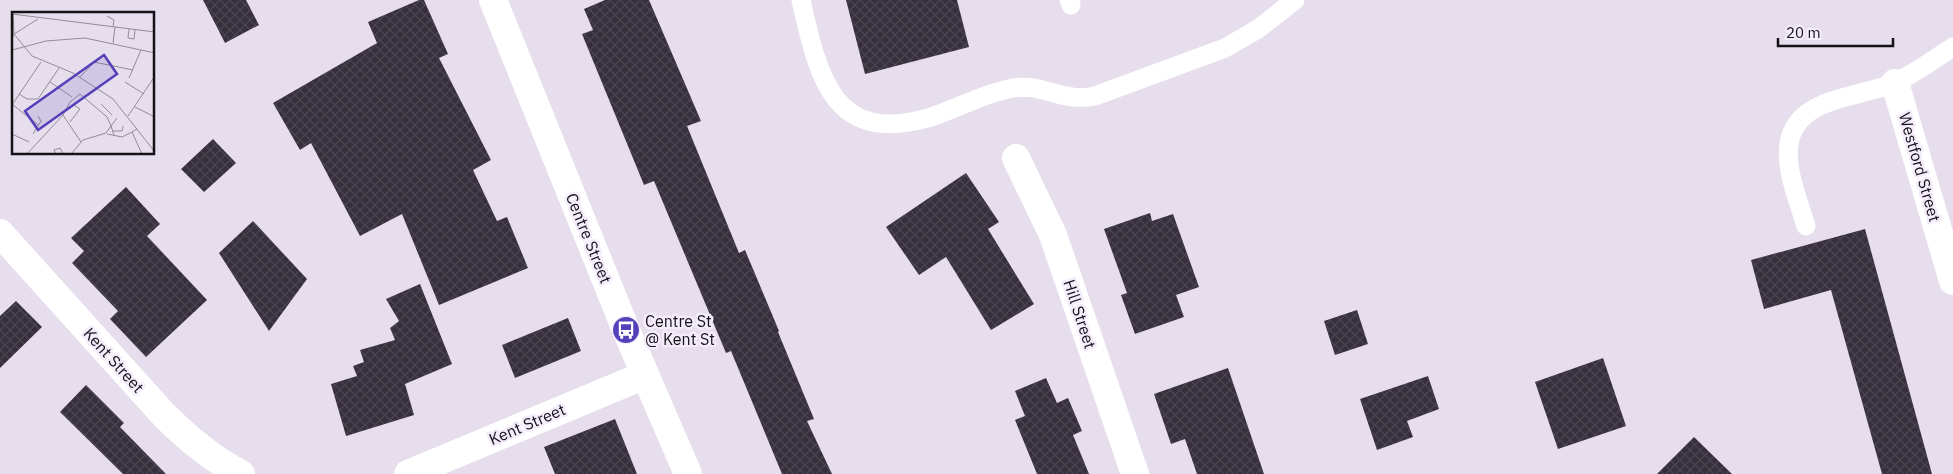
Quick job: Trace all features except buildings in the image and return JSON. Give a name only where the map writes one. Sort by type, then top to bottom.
[{"type":"street","name":"Centre Street","points":[[493,0],[645,375],[688,474]]},
{"type":"street","name":"Westford Street","points":[[1895,83],[1953,280]]},
{"type":"street","name":"Hill Street","points":[[1016,158],[1053,235],[1135,474]]},
{"type":"street","name":"Kent Street","points":[[0,233],[164,415],[188,438],[214,458],[241,474]]},
{"type":"street","name":"Kent Street","points":[[408,474],[645,375]]},
{"type":"lane","points":[[801,0],[814,58],[831,94],[856,116],[871,122],[884,124],[899,124],[930,117],[1017,88],[1035,88],[1073,99],[1095,96],[1225,48],[1258,29],[1295,0]]},
{"type":"lane","points":[[1806,226],[1788,152],[1789,143],[1796,126],[1803,116],[1819,106],[1895,83],[1953,47]]},
{"type":"place","name":"Centre St @ Kent St","points":[[626,330]]}]
